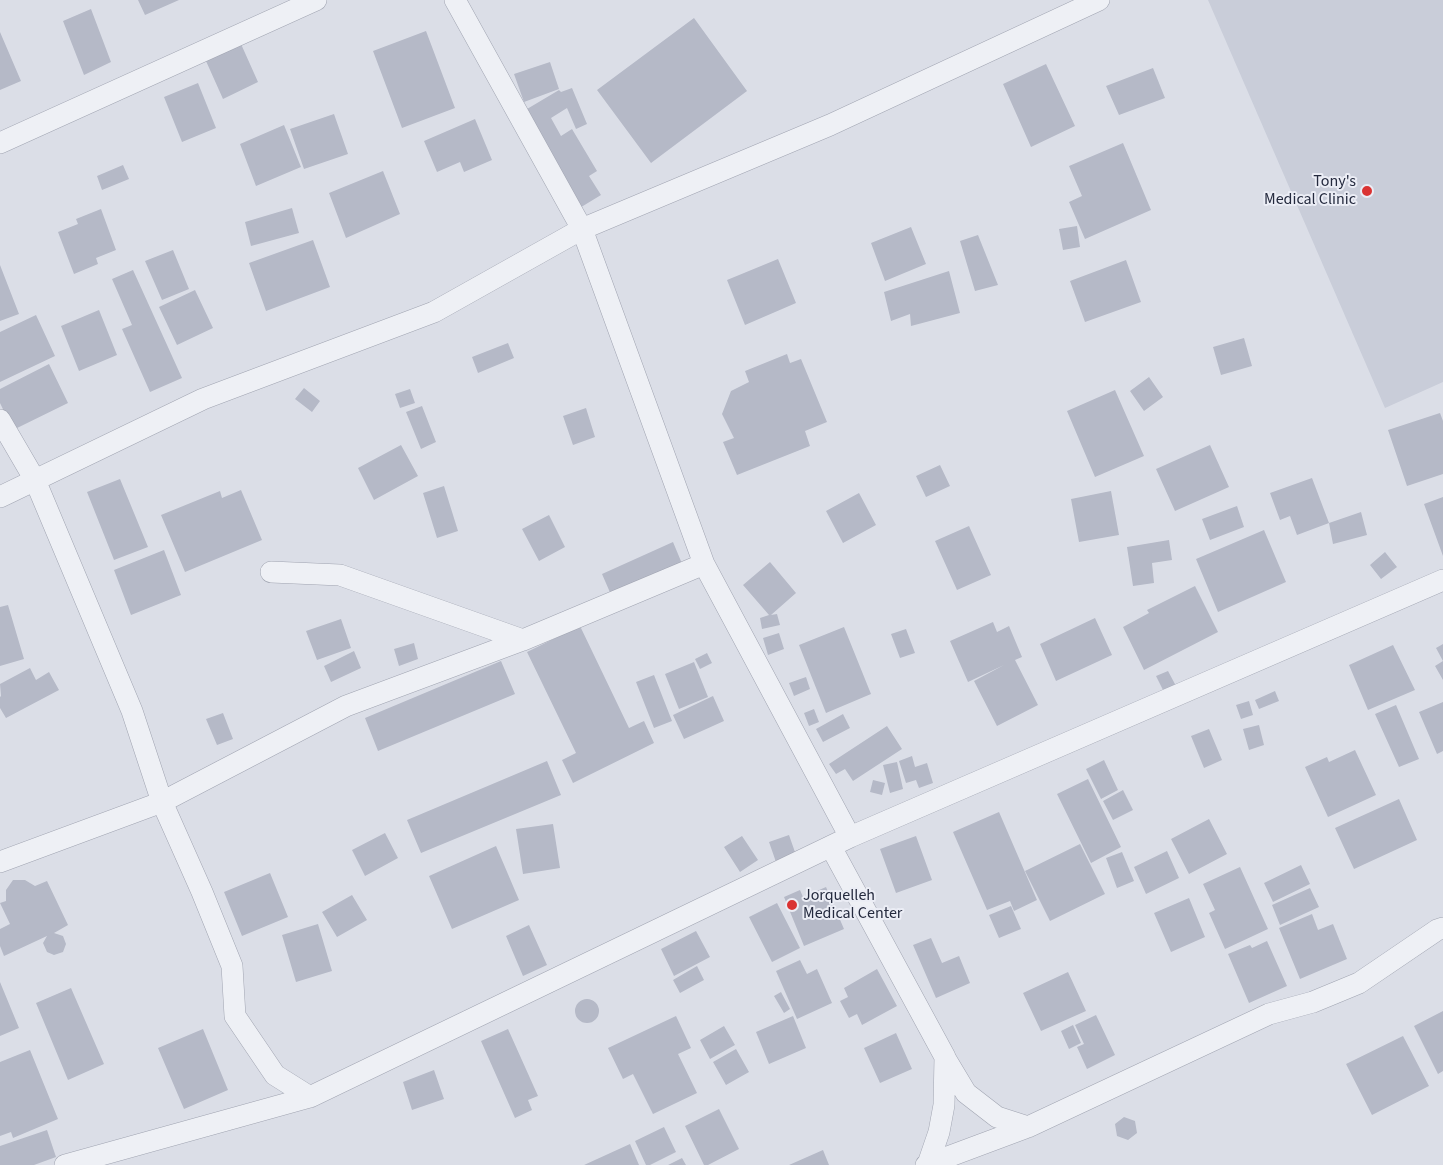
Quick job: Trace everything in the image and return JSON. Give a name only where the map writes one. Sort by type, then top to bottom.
[{"type":"street","points":[[0,143],[316,0]]},
{"type":"street","points":[[455,0],[582,229],[704,564],[850,837]]},
{"type":"street","points":[[0,497],[203,400],[434,312],[582,229],[830,124],[1099,0]]},
{"type":"street","points":[[0,420],[35,480],[132,711],[162,802],[232,966],[235,1016],[275,1075],[310,1097]]},
{"type":"street","points":[[0,862],[162,802],[346,706],[523,640],[704,564]]},
{"type":"street","points":[[272,572],[340,575],[523,640]]},
{"type":"street","points":[[65,1165],[310,1097],[850,837],[1443,580]]},
{"type":"street","points":[[831,847],[966,1093],[997,1117],[1028,1128]]},
{"type":"street","points":[[927,1164],[1028,1128],[1269,1014],[1313,1002],[1359,983],[1437,930],[1443,928]]},
{"type":"street","points":[[927,1164],[939,1132],[944,1105],[945,1057]]},
{"type":"shaded area","name":"Tony's Medical Clinic","points":[[1208,0],[1443,0],[1443,382],[1385,408]]},
{"type":"building","points":[[138,0],[179,0],[145,15]]},
{"type":"building","points":[[91,9],[111,62],[84,75],[63,21]]},
{"type":"building","points":[[694,18],[747,91],[651,163],[597,90]]},
{"type":"building","points":[[426,31],[455,108],[402,128],[373,51]]},
{"type":"building","points":[[0,32],[21,81],[0,90]]},
{"type":"building","points":[[241,44],[258,82],[223,99],[206,61]]},
{"type":"building","points":[[550,62],[559,89],[524,102],[514,74]]},
{"type":"building","points":[[1046,64],[1075,126],[1031,147],[1003,84]]},
{"type":"building","points":[[1153,68],[1165,98],[1119,115],[1106,86]]},
{"type":"building","points":[[198,83],[216,128],[182,142],[164,97]]},
{"type":"building","points":[[572,88],[587,124],[576,129],[567,108],[551,118],[561,136],[572,129],[597,171],[589,176],[601,195],[578,209],[522,112],[559,90],[561,92]]},
{"type":"building","points":[[334,114],[348,154],[304,169],[290,129]]},
{"type":"building","points":[[475,119],[492,160],[464,172],[460,162],[437,172],[424,141]]},
{"type":"building","points":[[284,125],[301,167],[256,186],[240,144]]},
{"type":"building","points":[[1123,143],[1151,210],[1085,239],[1069,202],[1082,196],[1069,166]]},
{"type":"building","points":[[123,165],[129,179],[102,190],[97,176]]},
{"type":"building","points":[[383,171],[400,214],[346,238],[329,193]]},
{"type":"building","points":[[292,208],[299,233],[251,246],[245,222]]},
{"type":"building","points":[[101,209],[116,250],[96,258],[98,264],[74,274],[58,232],[78,224],[76,219]]},
{"type":"building","points":[[1077,226],[1080,247],[1063,250],[1059,229]]},
{"type":"building","points":[[911,227],[926,264],[885,281],[871,243]]},
{"type":"building","points":[[978,235],[998,285],[975,291],[960,241]]},
{"type":"building","points":[[313,240],[330,287],[266,311],[249,263]]},
{"type":"building","points":[[173,250],[189,289],[162,300],[145,261]]},
{"type":"building","points":[[778,259],[796,303],[745,325],[727,280]]},
{"type":"building","points":[[1126,260],[1141,302],[1085,322],[1070,281]]},
{"type":"building","points":[[0,265],[19,314],[0,321]]},
{"type":"building","points":[[133,270],[182,378],[150,392],[122,329],[132,325],[112,279]]},
{"type":"building","points":[[949,271],[960,313],[911,326],[910,314],[891,321],[884,292]]},
{"type":"building","points":[[195,290],[213,328],[177,345],[159,307]]},
{"type":"building","points":[[99,310],[117,355],[79,371],[61,326]]},
{"type":"building","points":[[36,315],[55,356],[0,382],[0,332]]},
{"type":"building","points":[[1244,338],[1252,366],[1221,375],[1213,347]]},
{"type":"building","points":[[508,343],[514,358],[478,373],[472,357]]},
{"type":"building","points":[[787,354],[790,363],[801,359],[827,422],[805,431],[810,446],[737,475],[723,442],[734,438],[722,414],[731,391],[749,382],[745,371]]},
{"type":"building","points":[[49,364],[68,403],[13,430],[0,403],[0,389]]},
{"type":"building","points":[[1149,377],[1163,397],[1144,411],[1130,391]]},
{"type":"building","points":[[304,388],[320,401],[312,412],[295,399]]},
{"type":"building","points":[[410,389],[415,403],[400,408],[395,394]]},
{"type":"building","points":[[1115,390],[1144,456],[1095,477],[1067,411]]},
{"type":"building","points":[[422,406],[436,442],[421,449],[406,412]]},
{"type":"building","points":[[586,408],[595,437],[573,445],[563,416]]},
{"type":"building","points":[[1440,413],[1443,421],[1443,474],[1407,486],[1388,430]]},
{"type":"building","points":[[401,445],[418,476],[374,500],[358,468]]},
{"type":"building","points":[[1210,445],[1229,487],[1175,511],[1156,469]]},
{"type":"building","points":[[940,465],[950,486],[926,497],[916,476]]},
{"type":"building","points":[[1312,478],[1329,523],[1297,535],[1290,516],[1280,520],[1270,493]]},
{"type":"building","points":[[120,479],[148,547],[114,560],[87,492]]},
{"type":"building","points":[[444,486],[458,531],[437,538],[423,493]]},
{"type":"building","points":[[241,490],[262,540],[185,572],[161,515],[220,491],[222,498]]},
{"type":"building","points":[[1111,491],[1119,535],[1079,542],[1071,499]]},
{"type":"building","points":[[859,493],[876,525],[843,543],[826,511]]},
{"type":"building","points":[[1443,497],[1443,556],[1424,504]]},
{"type":"building","points":[[1237,506],[1244,527],[1210,540],[1202,519]]},
{"type":"building","points":[[1361,512],[1367,535],[1333,544],[1329,523]]},
{"type":"building","points":[[549,515],[565,547],[539,561],[522,529]]},
{"type":"building","points":[[969,526],[991,575],[957,590],[935,541]]},
{"type":"building","points":[[1264,530],[1286,582],[1218,612],[1196,559]]},
{"type":"building","points":[[1169,540],[1172,560],[1152,563],[1154,583],[1133,586],[1127,547]]},
{"type":"building","points":[[673,542],[683,566],[612,597],[602,574]]},
{"type":"building","points":[[164,550],[181,595],[131,615],[114,570]]},
{"type":"building","points":[[1385,552],[1397,567],[1381,579],[1370,565]]},
{"type":"building","points":[[770,562],[796,593],[771,615],[777,614],[780,625],[762,629],[760,618],[769,615],[743,585]]},
{"type":"building","points":[[1195,586],[1218,632],[1144,670],[1123,627],[1149,613],[1147,610]]},
{"type":"building","points":[[8,605],[24,659],[0,666],[0,607]]},
{"type":"building","points":[[1095,618],[1112,655],[1056,681],[1040,644]]},
{"type":"building","points":[[341,619],[351,648],[317,660],[306,631]]},
{"type":"building","points":[[993,622],[997,632],[1009,626],[1022,657],[1015,660],[1038,705],[997,726],[974,681],[1004,665],[968,682],[950,641]]},
{"type":"building","points":[[580,626],[629,728],[644,721],[654,743],[573,783],[562,760],[576,753],[527,652]]},
{"type":"building","points":[[844,627],[871,694],[826,713],[799,645]]},
{"type":"building","points":[[906,629],[915,653],[900,658],[891,634]]},
{"type":"building","points":[[779,633],[784,649],[768,655],[763,638]]},
{"type":"building","points":[[414,643],[418,659],[399,666],[394,649]]},
{"type":"building","points":[[1443,644],[1443,661],[1436,648]]},
{"type":"building","points":[[1393,645],[1415,690],[1368,710],[1349,665]]},
{"type":"building","points":[[354,651],[361,668],[331,682],[324,666]]},
{"type":"building","points":[[707,653],[712,663],[700,669],[695,659]]},
{"type":"building","points":[[501,661],[515,694],[378,751],[365,718]]},
{"type":"building","points":[[1443,661],[1443,680],[1435,666]]},
{"type":"building","points":[[694,662],[708,697],[679,709],[665,674]]},
{"type":"building","points":[[30,668],[36,680],[49,672],[59,690],[6,718],[0,708],[0,684]]},
{"type":"building","points":[[1168,671],[1176,686],[1164,692],[1156,676]]},
{"type":"building","points":[[654,675],[672,721],[654,728],[636,682]]},
{"type":"building","points":[[806,677],[810,689],[794,696],[789,683]]},
{"type":"building","points":[[1275,691],[1279,701],[1259,709],[1255,700]]},
{"type":"building","points":[[713,696],[724,721],[684,739],[673,715]]},
{"type":"building","points":[[1249,701],[1253,715],[1241,719],[1236,705]]},
{"type":"building","points":[[1443,702],[1443,751],[1437,754],[1419,712]]},
{"type":"building","points":[[1396,705],[1419,759],[1399,767],[1375,714]]},
{"type":"building","points":[[814,709],[819,722],[809,726],[804,713]]},
{"type":"building","points":[[223,713],[233,739],[217,745],[206,719]]},
{"type":"building","points":[[843,714],[850,728],[823,742],[816,729]]},
{"type":"building","points":[[1259,725],[1264,745],[1249,750],[1243,729]]},
{"type":"building","points":[[887,726],[902,749],[853,781],[845,769],[836,774],[829,764]]},
{"type":"building","points":[[1209,729],[1222,760],[1204,768],[1191,736]]},
{"type":"building","points":[[1355,750],[1376,795],[1328,817],[1305,767],[1327,757],[1329,762]]},
{"type":"building","points":[[912,756],[915,767],[927,763],[933,783],[919,788],[916,780],[906,783],[899,761]]},
{"type":"building","points":[[1104,760],[1118,790],[1101,799],[1086,769]]},
{"type":"building","points":[[547,761],[561,795],[421,853],[407,820]]},
{"type":"building","points":[[897,762],[903,789],[890,793],[883,765]]},
{"type":"building","points":[[1088,779],[1121,847],[1091,863],[1057,794]]},
{"type":"building","points":[[873,780],[885,783],[882,795],[870,792]]},
{"type":"building","points":[[1123,790],[1133,810],[1113,820],[1103,801]]},
{"type":"building","points":[[1399,799],[1417,840],[1354,869],[1335,828]]},
{"type":"building","points":[[999,812],[1037,900],[1014,911],[1010,901],[987,910],[953,832]]},
{"type":"building","points":[[1209,819],[1227,854],[1189,874],[1171,839]]},
{"type":"building","points":[[553,824],[560,868],[523,874],[516,829]]},
{"type":"building","points":[[385,833],[398,858],[365,876],[352,850]]},
{"type":"building","points":[[789,835],[796,855],[776,862],[769,842]]},
{"type":"building","points":[[742,836],[758,860],[740,872],[724,847]]},
{"type":"building","points":[[916,836],[932,880],[896,893],[880,849]]},
{"type":"building","points":[[1080,844],[1105,894],[1050,921],[1025,871]]},
{"type":"building","points":[[496,846],[519,900],[452,929],[429,876]]},
{"type":"building","points":[[1167,851],[1179,878],[1146,894],[1134,867]]},
{"type":"building","points":[[1122,852],[1134,881],[1117,888],[1106,858]]},
{"type":"building","points":[[1301,865],[1310,884],[1273,902],[1264,883]]},
{"type":"building","points":[[1240,867],[1268,929],[1225,949],[1209,913],[1215,910],[1203,884]]},
{"type":"building","points":[[270,873],[288,917],[242,936],[224,892]]},
{"type":"building","points":[[13,880],[25,880],[35,886],[47,881],[68,925],[54,933],[63,936],[66,944],[63,952],[54,955],[47,952],[43,943],[47,936],[4,956],[0,946],[0,929],[10,924],[0,903],[6,901],[6,890]]},
{"type":"building","name":"Jorquelleh Medical Center","points":[[826,887],[844,929],[804,946],[784,897],[800,890],[803,897]]},
{"type":"building","points":[[1310,888],[1319,907],[1280,925],[1272,905]]},
{"type":"building","points":[[352,895],[367,920],[337,937],[322,912]]},
{"type":"building","points":[[1189,898],[1205,937],[1171,952],[1154,913]]},
{"type":"building","points":[[777,903],[800,948],[772,962],[749,917]]},
{"type":"building","points":[[1011,906],[1021,929],[999,938],[989,915]]},
{"type":"building","points":[[1312,914],[1318,930],[1333,924],[1347,959],[1300,979],[1279,928]]},
{"type":"building","points":[[318,924],[332,971],[296,982],[282,935]]},
{"type":"building","points":[[529,925],[547,965],[523,976],[506,936]]},
{"type":"building","points":[[696,931],[710,957],[674,976],[661,949]]},
{"type":"building","points":[[931,938],[942,963],[959,956],[970,983],[936,998],[913,945]]},
{"type":"building","points":[[1267,941],[1287,986],[1249,1003],[1228,954],[1250,945],[1252,948]]},
{"type":"building","points":[[800,960],[807,974],[817,969],[832,1003],[797,1019],[776,971]]},
{"type":"building","points":[[697,966],[704,980],[680,993],[673,980]]},
{"type":"building","points":[[877,969],[897,1006],[862,1025],[857,1014],[849,1018],[840,1001],[848,997],[844,988]]},
{"type":"building","points":[[1068,972],[1086,1011],[1041,1031],[1023,993]]},
{"type":"building","points":[[0,982],[19,1028],[0,1036]]},
{"type":"building","points":[[71,988],[104,1064],[68,1080],[36,1003]]},
{"type":"building","points":[[781,992],[790,1009],[784,1013],[774,996]]},
{"type":"building","points":[[587,999],[596,1002],[599,1011],[596,1020],[587,1023],[578,1020],[575,1011],[578,1002]]},
{"type":"building","points":[[1443,1011],[1443,1071],[1438,1074],[1414,1026]]},
{"type":"building","points":[[1096,1015],[1115,1055],[1087,1069],[1077,1047],[1084,1044],[1075,1025]]},
{"type":"building","points":[[676,1016],[691,1048],[678,1054],[697,1093],[653,1114],[633,1074],[623,1079],[608,1048]]},
{"type":"building","points":[[793,1016],[806,1048],[769,1064],[756,1032]]},
{"type":"building","points":[[1073,1025],[1081,1043],[1069,1049],[1061,1031]]},
{"type":"building","points":[[724,1026],[735,1045],[710,1059],[700,1040]]},
{"type":"building","points":[[203,1029],[228,1090],[184,1109],[158,1048]]},
{"type":"building","points":[[508,1029],[538,1096],[528,1100],[532,1110],[515,1118],[481,1041]]},
{"type":"building","points":[[896,1033],[912,1069],[880,1083],[864,1048]]},
{"type":"building","points":[[1403,1036],[1429,1086],[1372,1115],[1346,1064]]},
{"type":"building","points":[[736,1049],[749,1072],[726,1085],[713,1062]]},
{"type":"building","points":[[30,1050],[58,1119],[13,1138],[11,1132],[0,1136],[0,1062]]},
{"type":"building","points":[[434,1070],[444,1099],[412,1110],[403,1082]]},
{"type":"building","points":[[719,1109],[739,1149],[708,1165],[704,1165],[685,1126]]},
{"type":"building","points":[[1124,1117],[1135,1121],[1137,1133],[1128,1140],[1117,1136],[1115,1124]]},
{"type":"building","points":[[664,1127],[676,1152],[650,1165],[646,1165],[635,1141]]},
{"type":"building","points":[[47,1130],[56,1157],[34,1165],[0,1165],[0,1146]]},
{"type":"building","points":[[630,1144],[639,1165],[584,1165]]},
{"type":"building","points":[[823,1150],[829,1165],[789,1165]]},
{"type":"building","points":[[682,1158],[686,1165],[668,1165]]},
{"type":"place","name":"Tony's Medical Clinic","points":[[1367,191]]},
{"type":"place","name":"Jorquelleh Medical Center","points":[[792,905]]}]
